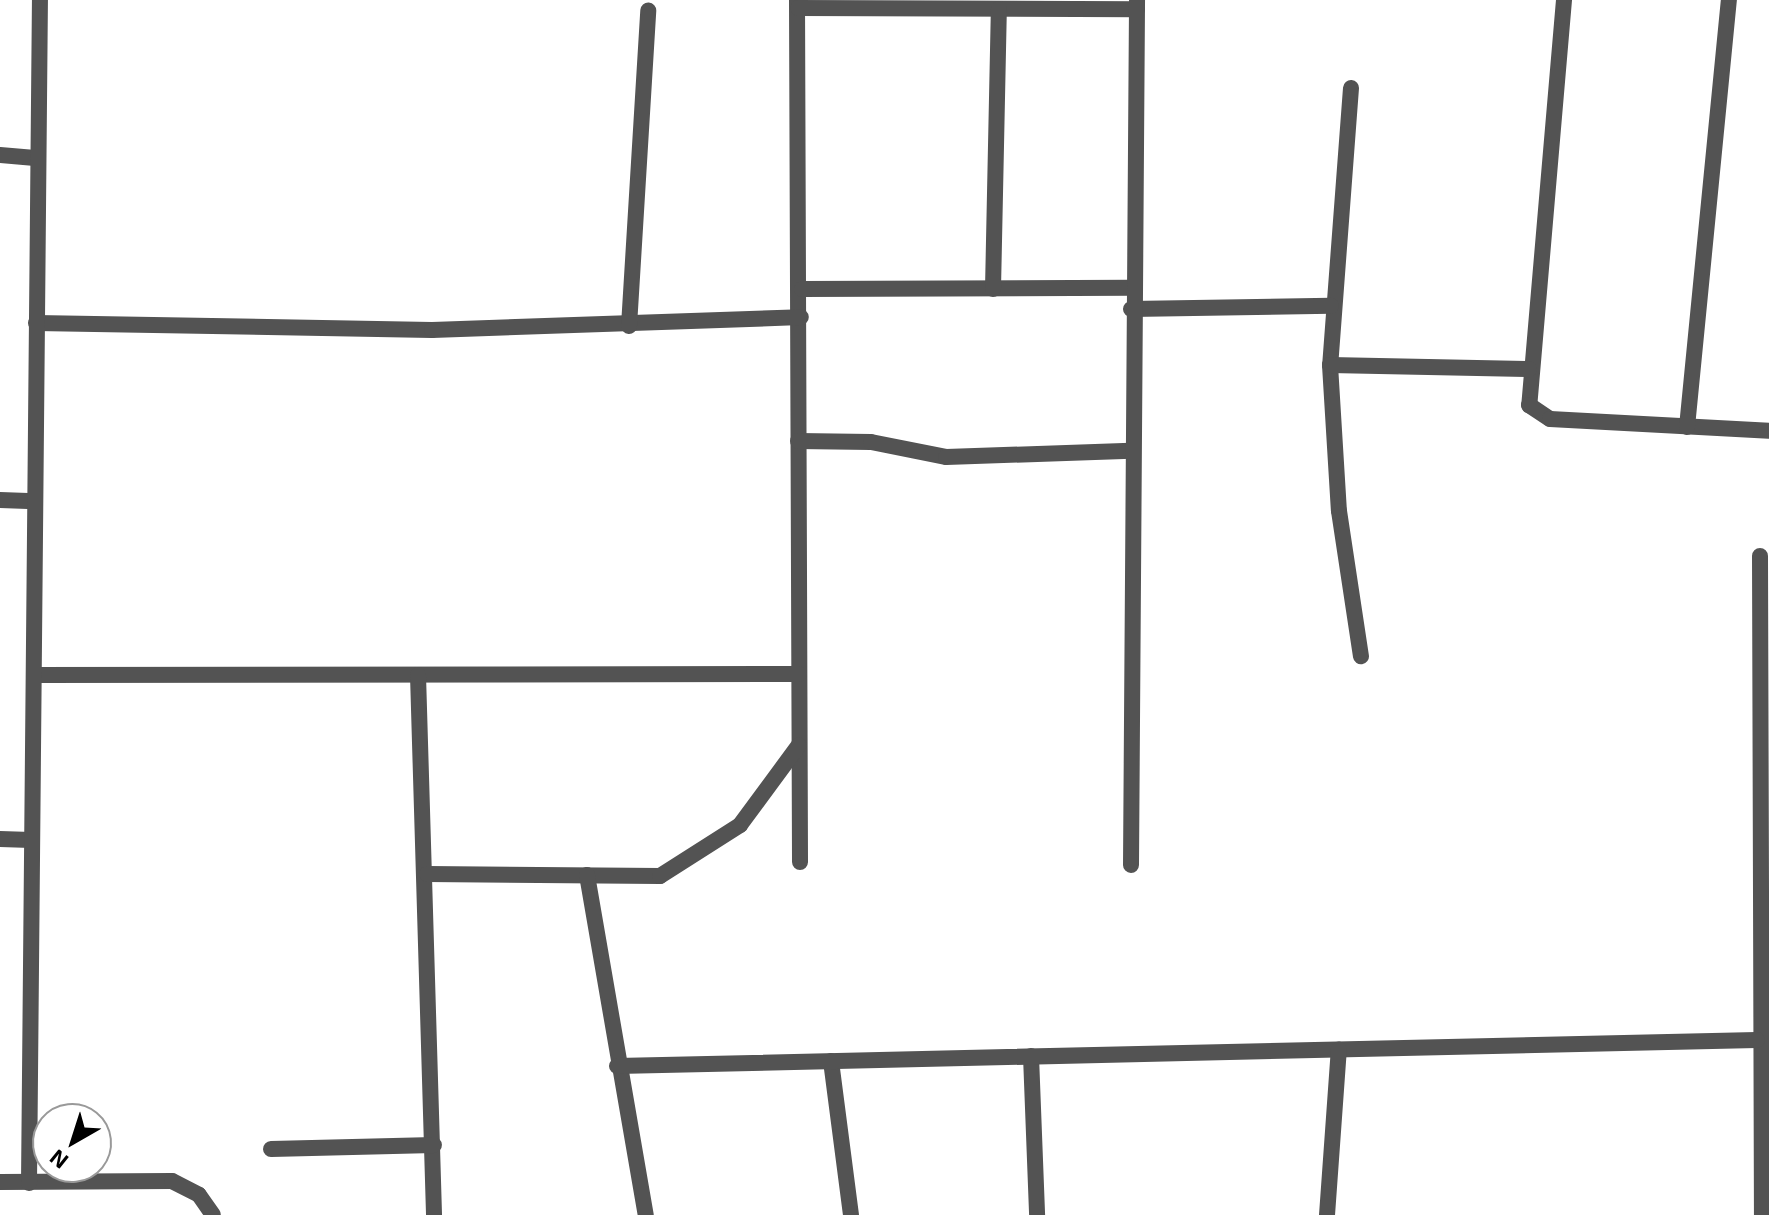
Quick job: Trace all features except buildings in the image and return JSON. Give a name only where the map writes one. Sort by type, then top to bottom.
[{"type":"street","points":[[29,1183],[40,0]]},
{"type":"street","points":[[1564,0],[1529,369],[1529,405],[1550,419],[1769,431]]},
{"type":"street","points":[[1687,427],[1729,0]]},
{"type":"street","points":[[800,862],[798,441],[802,289],[797,4],[999,9],[1137,4],[1131,288],[1131,865]]},
{"type":"street","points":[[993,289],[999,9]]},
{"type":"street","points":[[629,326],[648,11]]},
{"type":"street","points":[[1351,88],[1331,306],[1330,365],[1339,511],[1361,656]]},
{"type":"street","points":[[0,155],[38,158]]},
{"type":"street","points":[[802,289],[1131,288]]},
{"type":"street","points":[[1131,309],[1331,306]]},
{"type":"street","points":[[36,323],[417,330],[629,326],[801,317]]},
{"type":"street","points":[[1330,365],[1529,369]]},
{"type":"street","points":[[798,441],[871,442],[946,457],[1131,451]]},
{"type":"street","points":[[0,500],[35,501]]},
{"type":"street","points":[[1760,556],[1757,1040],[1762,1215]]},
{"type":"street","points":[[34,675],[799,674]]},
{"type":"street","points":[[418,675],[427,874],[434,1215]]},
{"type":"street","points":[[427,874],[660,876],[689,863],[740,825],[799,745]]},
{"type":"street","points":[[0,839],[31,840]]},
{"type":"street","points":[[587,875],[617,1066],[646,1215]]},
{"type":"street","points":[[617,1066],[1757,1040]]},
{"type":"street","points":[[1327,1215],[1339,1049]]},
{"type":"street","points":[[1031,1056],[1037,1215]]},
{"type":"street","points":[[831,1061],[851,1215]]},
{"type":"street","points":[[271,1149],[434,1145]]},
{"type":"street","points":[[0,1182],[172,1181],[199,1195],[213,1215]]}]
